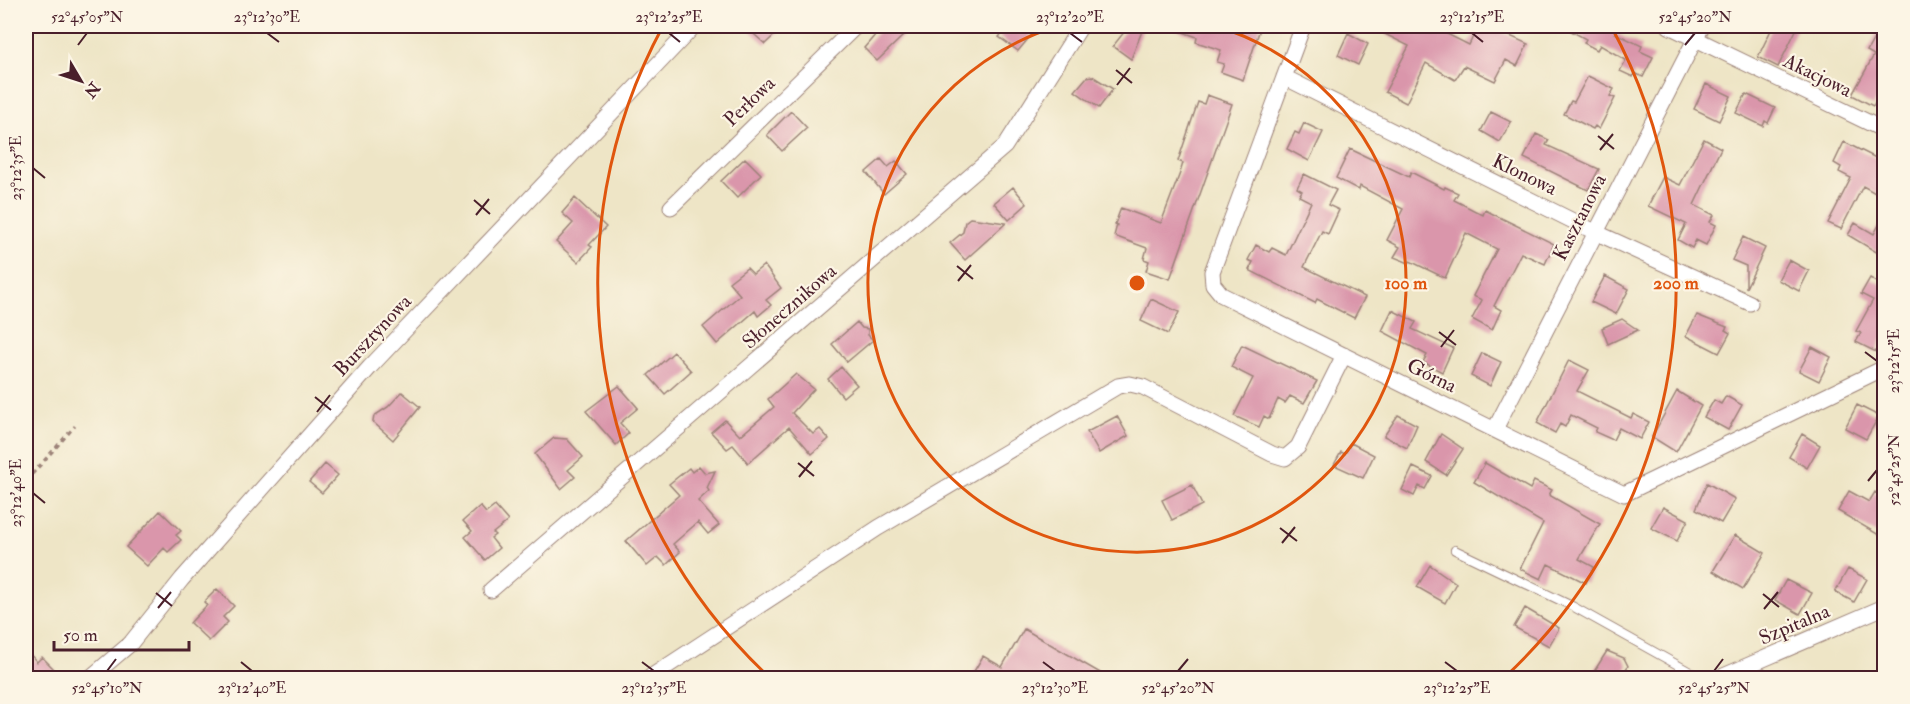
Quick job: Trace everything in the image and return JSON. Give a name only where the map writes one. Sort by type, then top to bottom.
[{"type":"street","name":"Bursztynowa","points":[[90,678],[130,644],[182,579],[370,367],[694,26]]},
{"type":"street","name":"Perłowa","points":[[671,207],[856,26]]},
{"type":"street","name":"Słonecznikowa","points":[[491,590],[1005,146],[1081,26]]},
{"type":"street","name":"Górna","points":[[1303,26],[1212,272],[1213,284],[1222,295],[1624,494],[1884,369]]},
{"type":"street","name":"Akacjowa","points":[[1670,26],[1698,32],[1884,130]]},
{"type":"street","name":"Kasztanowa","points":[[1495,429],[1698,32]]},
{"type":"street","name":"Klonowa","points":[[1284,77],[1595,232],[1750,303]]},
{"type":"street","points":[[649,678],[878,528],[1118,386],[1130,384],[1143,387],[1272,454],[1286,458],[1298,447],[1344,355]]},
{"type":"street","name":"Szpitalna","points":[[1719,678],[1884,607]]},
{"type":"lane","points":[[1455,550],[1572,606],[1701,678]]},
{"type":"path","points":[[26,481],[75,426]]},
{"type":"building","points":[[745,26],[784,26],[765,44]]},
{"type":"building","points":[[883,26],[895,26],[904,35],[877,61],[864,48]]},
{"type":"building","points":[[1008,26],[1039,26],[1018,51],[999,37]]},
{"type":"building","points":[[1129,26],[1144,26],[1131,59],[1113,46]]},
{"type":"building","points":[[1173,26],[1261,26],[1243,80],[1221,72],[1224,64],[1217,62],[1221,50],[1196,42],[1197,37],[1172,28]]},
{"type":"building","points":[[1369,26],[1431,26],[1469,45],[1478,26],[1488,26],[1528,44],[1517,66],[1506,60],[1495,81],[1464,66],[1455,80],[1426,63],[1406,103],[1385,92],[1409,46]]},
{"type":"building","points":[[1562,26],[1618,26],[1615,33],[1642,46],[1640,51],[1653,57],[1643,77],[1634,73],[1633,77],[1620,71],[1626,60],[1600,45],[1597,50],[1584,43],[1586,39]]},
{"type":"building","points":[[1773,26],[1798,26],[1778,67],[1758,57]]},
{"type":"building","points":[[1881,26],[1884,26],[1884,84],[1873,106],[1852,95],[1874,55],[1867,51]]},
{"type":"building","points":[[1348,33],[1368,44],[1358,65],[1338,55]]},
{"type":"building","points":[[1092,76],[1113,89],[1099,108],[1075,91],[1087,77]]},
{"type":"building","points":[[1588,76],[1614,89],[1610,96],[1615,98],[1599,129],[1595,126],[1593,129],[1564,114],[1571,101],[1574,102]]},
{"type":"building","points":[[1706,84],[1731,96],[1719,121],[1694,109]]},
{"type":"building","points":[[1746,94],[1775,108],[1768,123],[1765,121],[1763,126],[1736,113]]},
{"type":"building","points":[[1207,95],[1232,104],[1170,279],[1146,271],[1149,261],[1144,259],[1147,248],[1114,236],[1117,225],[1115,224],[1121,208],[1161,223],[1180,173],[1183,163],[1178,161],[1198,102],[1204,104]]},
{"type":"building","points":[[791,111],[807,128],[782,151],[767,135]]},
{"type":"building","points":[[1491,112],[1511,122],[1500,142],[1481,131]]},
{"type":"building","points":[[1304,123],[1323,132],[1309,161],[1287,149],[1295,132],[1299,134]]},
{"type":"building","points":[[1536,134],[1549,140],[1546,145],[1599,169],[1588,190],[1524,158]]},
{"type":"building","points":[[1704,139],[1721,148],[1694,205],[1714,215],[1710,222],[1716,225],[1706,245],[1696,240],[1692,248],[1678,240],[1686,224],[1648,206],[1663,177],[1680,185]]},
{"type":"building","points":[[1844,142],[1884,162],[1884,198],[1863,186],[1841,229],[1828,223],[1851,178],[1839,172],[1841,167],[1834,163]]},
{"type":"building","points":[[1350,149],[1409,177],[1411,172],[1444,189],[1445,187],[1458,193],[1454,200],[1483,215],[1485,210],[1554,244],[1545,264],[1521,253],[1494,306],[1501,310],[1492,330],[1472,319],[1482,300],[1473,296],[1497,249],[1466,233],[1445,278],[1410,261],[1409,263],[1394,257],[1400,247],[1387,240],[1403,209],[1360,186],[1359,190],[1336,178]]},
{"type":"building","points":[[745,158],[761,174],[737,198],[721,181]]},
{"type":"building","points":[[881,159],[888,167],[896,161],[907,174],[884,194],[866,172]]},
{"type":"building","points":[[1304,174],[1336,190],[1328,205],[1339,210],[1328,234],[1322,231],[1304,267],[1365,297],[1354,318],[1317,299],[1315,303],[1249,270],[1253,262],[1248,260],[1256,245],[1269,252],[1272,248],[1286,255],[1311,202],[1299,196],[1302,191],[1297,188]]},
{"type":"building","points":[[1013,187],[1027,204],[1009,220],[994,203]]},
{"type":"building","points":[[575,198],[606,227],[589,245],[592,247],[578,262],[556,242],[573,223],[562,213]]},
{"type":"building","points":[[1884,216],[1884,243],[1878,253],[1848,235],[1855,223],[1874,234]]},
{"type":"building","points":[[970,218],[1006,223],[965,260],[950,243],[963,232],[965,222]]},
{"type":"building","points":[[1743,237],[1765,248],[1746,288],[1746,266],[1732,260]]},
{"type":"building","points":[[1789,260],[1809,271],[1799,291],[1778,280]]},
{"type":"building","points":[[764,265],[781,288],[766,300],[771,305],[758,316],[755,311],[717,344],[703,327],[740,295],[729,282],[747,268],[753,274]]},
{"type":"building","points":[[1605,276],[1629,289],[1616,314],[1591,302]]},
{"type":"building","points":[[1870,278],[1882,285],[1884,279],[1884,336],[1876,352],[1856,342],[1861,333],[1856,331],[1873,300],[1861,294]]},
{"type":"building","points":[[1151,299],[1179,312],[1168,334],[1141,321]]},
{"type":"building","points":[[1392,310],[1416,322],[1412,329],[1453,348],[1442,372],[1423,362],[1427,355],[1382,331]]},
{"type":"building","points":[[1697,315],[1727,327],[1725,330],[1730,333],[1719,353],[1686,336]]},
{"type":"building","points":[[1622,319],[1638,330],[1608,344],[1602,328]]},
{"type":"building","points":[[857,322],[862,328],[868,329],[868,335],[873,340],[847,362],[832,344]]},
{"type":"building","points":[[1242,345],[1317,381],[1304,403],[1290,396],[1285,403],[1278,399],[1269,419],[1264,416],[1259,427],[1234,416],[1253,378],[1231,367]]},
{"type":"building","points":[[1812,347],[1831,357],[1819,381],[1799,371]]},
{"type":"building","points":[[674,352],[691,371],[665,394],[648,375]]},
{"type":"building","points":[[1482,353],[1501,362],[1490,386],[1471,376]]},
{"type":"building","points":[[1569,360],[1589,370],[1577,391],[1631,418],[1633,414],[1649,422],[1640,439],[1619,428],[1613,440],[1595,432],[1597,428],[1571,415],[1565,427],[1560,424],[1555,433],[1537,423]]},
{"type":"building","points":[[841,367],[857,385],[843,397],[828,379]]},
{"type":"building","points":[[796,374],[814,389],[792,413],[813,434],[820,429],[829,439],[812,454],[789,427],[748,463],[733,445],[727,449],[711,432],[725,420],[740,436],[774,407],[768,399]]},
{"type":"building","points":[[619,386],[638,408],[620,423],[629,433],[616,445],[586,411]]},
{"type":"building","points":[[1677,391],[1701,406],[1676,452],[1652,437]]},
{"type":"building","points":[[402,392],[420,407],[393,440],[373,422],[374,416],[388,407]]},
{"type":"building","points":[[1726,396],[1742,405],[1728,430],[1704,417],[1714,400],[1721,404]]},
{"type":"building","points":[[1857,405],[1879,416],[1866,439],[1845,428]]},
{"type":"building","points":[[1398,415],[1417,425],[1407,448],[1384,436]]},
{"type":"building","points":[[1117,416],[1128,436],[1099,453],[1087,432]]},
{"type":"building","points":[[1441,434],[1463,449],[1446,475],[1426,462]]},
{"type":"building","points":[[1802,434],[1820,445],[1807,468],[1789,457]]},
{"type":"building","points":[[554,438],[567,439],[583,457],[568,470],[575,477],[561,489],[535,454]]},
{"type":"building","points":[[1351,443],[1374,455],[1363,478],[1334,465],[1341,452],[1345,454]]},
{"type":"building","points":[[1485,463],[1530,489],[1534,481],[1552,490],[1549,495],[1600,524],[1579,559],[1594,567],[1586,583],[1548,564],[1541,579],[1520,569],[1543,523],[1474,482]]},
{"type":"building","points":[[325,464],[338,475],[322,493],[309,482]]},
{"type":"building","points":[[699,466],[705,473],[715,471],[707,488],[709,491],[698,501],[719,525],[708,534],[698,522],[673,544],[680,552],[666,565],[658,557],[647,566],[626,541],[679,495],[669,484],[689,468],[692,472]]},
{"type":"building","points":[[1413,467],[1432,476],[1425,489],[1419,486],[1414,496],[1402,490]]},
{"type":"building","points":[[1707,483],[1735,499],[1721,523],[1696,509]]},
{"type":"building","points":[[1192,485],[1202,505],[1172,520],[1162,500]]},
{"type":"building","points":[[1849,491],[1869,502],[1875,492],[1884,497],[1884,538],[1838,511]]},
{"type":"building","points":[[480,506],[486,513],[495,506],[508,521],[493,533],[495,535],[491,538],[499,548],[485,560],[465,537],[472,531],[463,521]]},
{"type":"building","points":[[1663,507],[1688,520],[1677,541],[1651,528]]},
{"type":"building","points":[[160,511],[181,531],[176,535],[181,540],[168,552],[164,548],[147,566],[126,547]]},
{"type":"building","points":[[1735,535],[1765,553],[1743,589],[1713,571]]},
{"type":"building","points":[[1430,565],[1456,583],[1445,603],[1417,587]]},
{"type":"building","points":[[1848,569],[1867,579],[1854,602],[1835,592]]},
{"type":"building","points":[[1786,580],[1812,593],[1800,614],[1775,600]]},
{"type":"building","points":[[217,589],[234,606],[223,617],[228,622],[209,641],[190,623],[207,605],[204,602]]},
{"type":"building","points":[[1525,608],[1559,628],[1549,646],[1514,627]]},
{"type":"building","points":[[1024,629],[1109,678],[970,678],[983,656],[1002,667]]},
{"type":"building","points":[[26,650],[37,662],[42,657],[56,671],[49,678],[26,678]]},
{"type":"building","points":[[1607,651],[1624,658],[1628,666],[1620,678],[1590,678]]}]
